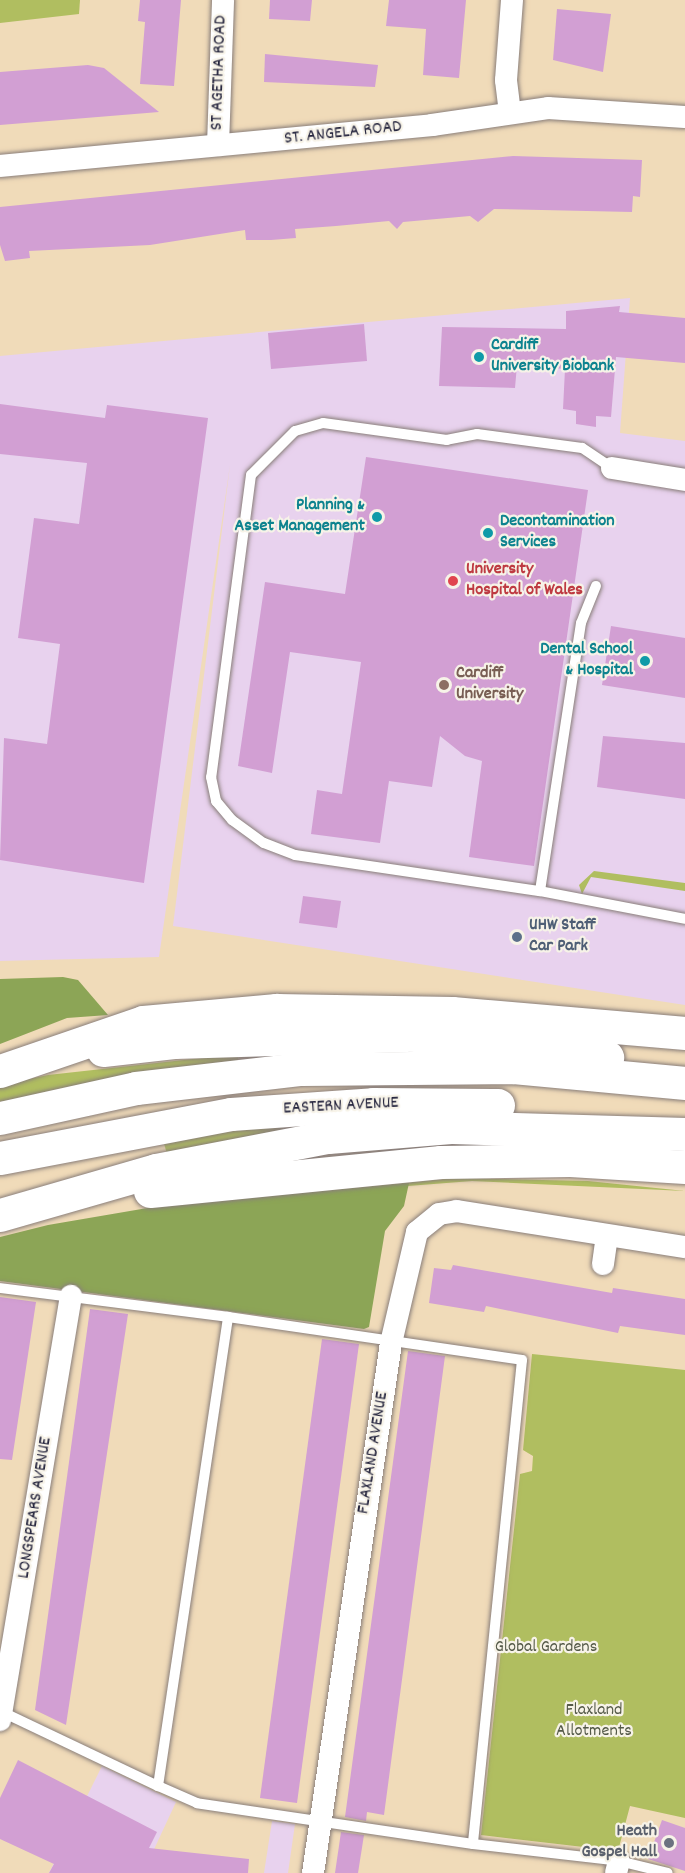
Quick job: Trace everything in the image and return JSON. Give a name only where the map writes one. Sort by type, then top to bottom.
[{"type":"highway","points":[[11,1068],[143,1022],[276,1010],[452,1013],[685,1033]]},
{"type":"highway","points":[[11,1068],[174,1042],[414,1035],[515,1039],[685,1075]]},
{"type":"highway","points":[[0,1118],[136,1088],[313,1068],[513,1067],[685,1083]]},
{"type":"highway","name":"EASTERN AVENUE","points":[[0,1158],[121,1131],[303,1108],[499,1105],[685,1122]]},
{"type":"highway","points":[[0,1215],[156,1170],[328,1137],[451,1127],[685,1134]]},
{"type":"highway","points":[[38,1203],[441,1162],[570,1160],[685,1167]]},
{"type":"street","name":"ST AGETHA ROAD","points":[[219,145],[216,102],[223,0]]},
{"type":"street","points":[[510,113],[506,80],[512,0]]},
{"type":"street","name":"ST. ANGELA ROAD","points":[[0,166],[576,108],[685,117]]},
{"type":"street","points":[[612,468],[685,480]]},
{"type":"street","name":"FLAXLAND AVENUE","points":[[313,1873],[317,1823],[391,1343],[411,1246],[417,1232],[439,1214],[457,1211],[685,1248]]},
{"type":"street","points":[[603,1264],[607,1236]]},
{"type":"street","name":"LONGSPEARS AVENUE","points":[[1,1714],[71,1296]]},
{"type":"lane","points":[[612,468],[582,448],[477,434],[447,440],[323,423],[295,431],[251,475],[211,777],[216,801],[264,843],[295,855],[540,891],[685,919]]},
{"type":"lane","points":[[540,891],[581,623],[596,586]]},
{"type":"lane","points":[[0,1288],[228,1317],[391,1343],[522,1360],[473,1844]]},
{"type":"lane","points":[[158,1786],[228,1317]]},
{"type":"lane","points":[[1,1714],[197,1803],[317,1823],[668,1873]]},
{"type":"shaded area","name":"Cardiff University","points":[[630,298],[620,433],[685,441],[685,1005],[173,926],[230,465],[159,957],[0,961],[0,356]]},
{"type":"shaded area","points":[[102,1766],[176,1802],[143,1873],[49,1873]]},
{"type":"shaded area","points":[[272,1821],[295,1824],[288,1873],[264,1873]]},
{"type":"green space","points":[[0,0],[80,0],[79,14],[0,23]]},
{"type":"green space","points":[[594,871],[685,883],[685,891],[591,877],[582,894],[579,885]]},
{"type":"green space","points":[[63,977],[78,980],[108,1015],[67,1018],[0,1044],[0,979]]},
{"type":"green space","points":[[238,1054],[238,1061],[0,1102],[0,1085],[48,1075]]},
{"type":"green space","points":[[282,1125],[284,1132],[167,1154],[163,1140]]},
{"type":"green space","points":[[457,1178],[588,1181],[685,1191],[472,1181],[165,1205]]},
{"type":"green space","points":[[409,1183],[404,1206],[385,1231],[369,1327],[364,1329],[0,1281],[0,1237],[48,1225],[165,1205]]},
{"type":"green space","name":"Flaxland Allotments","points":[[532,1354],[685,1370],[685,1818],[630,1806],[618,1851],[481,1835],[520,1474],[532,1471],[533,1456],[523,1450]]},
{"type":"building","points":[[140,0],[181,0],[174,86],[140,84],[145,22],[138,21]]},
{"type":"building","points":[[270,0],[312,0],[310,21],[269,19]]},
{"type":"building","points":[[389,0],[466,0],[459,78],[423,75],[426,29],[386,26]]},
{"type":"building","points":[[557,9],[611,14],[603,72],[553,60]]},
{"type":"building","points":[[265,54],[378,65],[375,87],[264,82]]},
{"type":"building","points":[[88,65],[104,68],[159,112],[0,125],[0,72]]},
{"type":"building","points":[[513,156],[642,160],[640,197],[633,196],[632,212],[494,209],[478,222],[470,216],[403,222],[397,229],[389,221],[295,229],[296,238],[271,240],[246,240],[245,230],[150,245],[29,251],[30,258],[5,261],[0,245],[0,207]]},
{"type":"building","points":[[620,306],[619,312],[685,318],[685,363],[616,357],[611,417],[596,416],[596,427],[576,424],[576,411],[563,409],[565,369],[517,365],[515,388],[439,386],[442,327],[566,329],[566,311]]},
{"type":"building","points":[[364,324],[367,361],[271,369],[268,333]]},
{"type":"building","points":[[0,404],[105,418],[107,405],[208,418],[144,883],[0,860],[4,738],[47,744],[60,644],[18,638],[34,518],[79,524],[87,463],[0,454]]},
{"type":"building","points":[[366,457],[588,490],[534,866],[469,857],[482,761],[465,756],[440,736],[432,787],[389,781],[380,843],[311,834],[317,790],[342,794],[361,662],[290,652],[272,773],[238,766],[265,582],[345,594]]},
{"type":"building","name":"Dental School & Hospital","points":[[611,626],[685,638],[685,698],[602,685]]},
{"type":"building","points":[[603,736],[685,743],[685,799],[597,787]]},
{"type":"building","points":[[303,896],[341,901],[337,928],[299,923]]},
{"type":"building","points":[[453,1265],[612,1293],[613,1288],[685,1299],[685,1335],[620,1326],[618,1333],[486,1306],[484,1312],[429,1303],[434,1268],[451,1270]]},
{"type":"building","points":[[0,1297],[36,1302],[12,1460],[0,1459]]},
{"type":"building","points":[[90,1309],[128,1314],[66,1725],[35,1710]]},
{"type":"building","points":[[322,1339],[359,1344],[297,1803],[260,1798]]},
{"type":"building","points":[[408,1351],[445,1356],[384,1815],[367,1812],[366,1821],[345,1817]]},
{"type":"building","points":[[18,1760],[157,1832],[149,1848],[249,1859],[248,1873],[49,1873],[54,1864],[0,1839],[0,1798]]},
{"type":"building","name":"Heath Gospel Hall","points":[[662,1820],[685,1828],[685,1871],[648,1859]]},
{"type":"building","points":[[341,1832],[364,1835],[358,1873],[335,1873]]},
{"type":"place","name":"Cardiff University Biobank","points":[[479,357]]},
{"type":"place","name":"Planning & Asset Management","points":[[377,517]]},
{"type":"place","name":"Decontamination Services","points":[[488,533]]},
{"type":"place","name":"University Hospital of Wales","points":[[453,581]]},
{"type":"place","name":"Dental School & Hospital","points":[[645,661]]},
{"type":"place","name":"Cardiff University","points":[[444,685]]},
{"type":"place","name":"UHW Staff Car Park","points":[[517,937]]},
{"type":"place","name":"Heath Gospel Hall","points":[[669,1843]]},
{"type":"park label","name":"Global Gardens","points":[[546,1648]]}]
